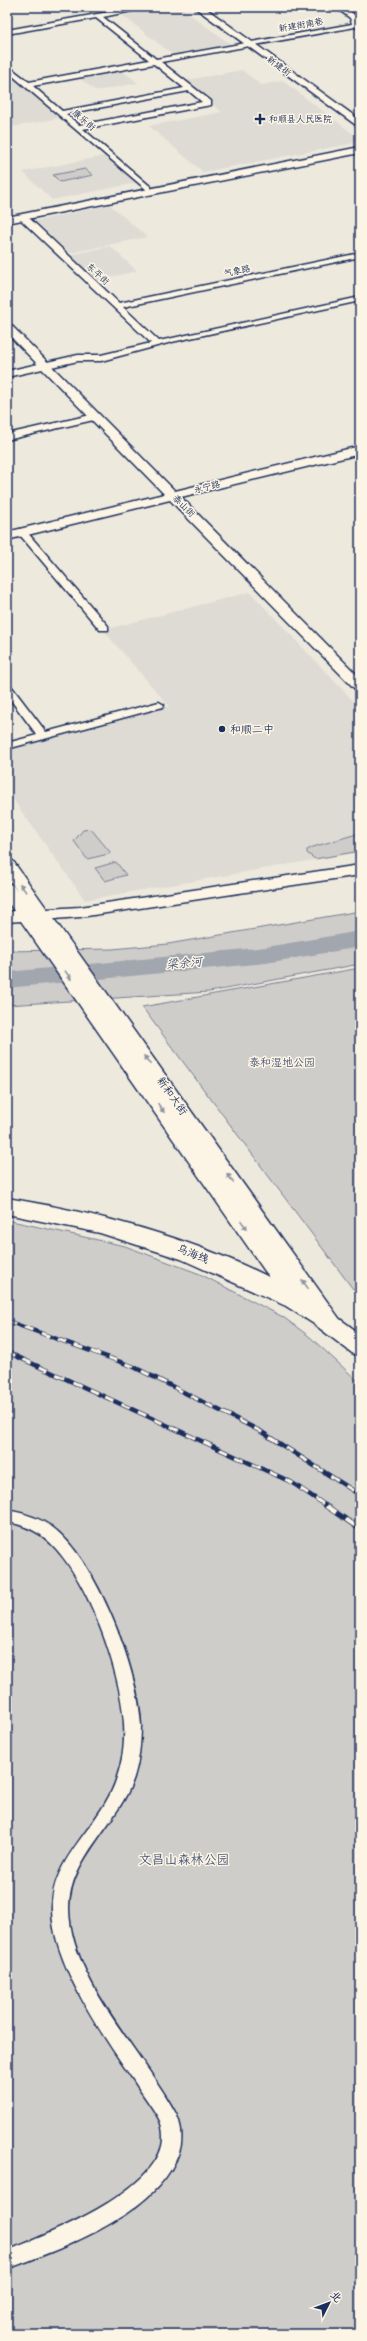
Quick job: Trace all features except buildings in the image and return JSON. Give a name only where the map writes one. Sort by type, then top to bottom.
[{"type":"highway","name":"乌海线","points":[[7,1206],[84,1220],[154,1239],[235,1272],[297,1302],[360,1347]]},
{"type":"main road","points":[[7,217],[360,147]]},
{"type":"main road","points":[[7,220],[360,150]]},
{"type":"main road","name":"新和大街","points":[[7,866],[35,916],[99,1006],[335,1328]]},
{"type":"main road","points":[[7,917],[35,916],[127,906],[360,870]]},
{"type":"main road","name":"新和大街","points":[[7,888],[35,916]]},
{"type":"main road","name":"新和大街","points":[[99,1006],[297,1302]]},
{"type":"street","points":[[7,32],[148,7]]},
{"type":"street","name":"新建街","points":[[198,7],[360,125]]},
{"type":"street","points":[[338,7],[353,16],[358,26]]},
{"type":"street","points":[[78,128],[208,103],[97,16]]},
{"type":"street","name":"新建街南巷","points":[[27,85],[249,44],[358,26]]},
{"type":"street","name":"康乐街","points":[[7,67],[148,189]]},
{"type":"street","points":[[60,113],[190,89]]},
{"type":"street","name":"东平街","points":[[24,217],[158,345]]},
{"type":"street","name":"气象路","points":[[118,306],[360,255]]},
{"type":"street","points":[[7,374],[78,358],[102,358],[158,345],[172,340],[360,298]]},
{"type":"street","name":"泰山街","points":[[7,327],[360,686]]},
{"type":"street","points":[[7,437],[96,417]]},
{"type":"street","name":"永宁路","points":[[7,536],[360,444]]},
{"type":"street","name":"永宁路","points":[[7,530],[360,450]]},
{"type":"street","points":[[23,532],[104,628]]},
{"type":"street","points":[[7,688],[44,736]]},
{"type":"street","points":[[7,746],[159,705]]},
{"type":"street","points":[[7,912],[35,916]]},
{"type":"street","points":[[7,1516],[20,1518],[35,1524],[63,1546],[79,1569],[116,1645],[128,1687],[133,1726],[128,1767],[113,1806],[78,1854],[69,1870],[60,1894],[60,1912],[66,1941],[79,1973],[109,2027],[169,2118],[172,2138],[170,2152],[159,2170],[145,2186],[108,2214],[68,2234],[7,2260]]},
{"type":"shaded area","points":[[169,7],[180,7],[233,46],[176,57],[122,15]]},
{"type":"shaded area","points":[[120,69],[138,83],[96,91],[78,77]]},
{"type":"shaded area","name":"和顺县人民医院","points":[[242,70],[261,85],[283,81],[360,139],[360,142],[203,172],[149,126],[222,112],[182,81]]},
{"type":"shaded area","points":[[7,73],[32,94],[59,118],[7,128]]},
{"type":"shaded area","points":[[105,156],[136,183],[52,200],[23,172]]},
{"type":"shaded area","points":[[110,205],[147,237],[69,253],[34,221]]},
{"type":"shaded area","points":[[110,246],[137,271],[97,280],[70,255]]},
{"type":"shaded area","name":"和顺二中","points":[[250,592],[360,708],[360,852],[85,900],[7,791],[7,750],[169,706],[103,630]]},
{"type":"green space","points":[[85,169],[93,175],[60,182],[53,175]]},
{"type":"green space","points":[[91,829],[110,852],[109,854],[87,859],[74,841],[83,830]]},
{"type":"green space","points":[[360,833],[360,851],[315,859],[307,853],[307,850],[313,847]]},
{"type":"green space","points":[[116,862],[126,875],[105,881],[95,868]]},
{"type":"green space","points":[[360,911],[360,964],[209,992],[7,1005],[7,951],[112,949],[168,944]]},
{"type":"green space","name":"泰和湿地公园","points":[[360,968],[360,1286],[353,1289],[142,1007]]},
{"type":"green space","name":"文昌山森林公园","points":[[7,1220],[125,1246],[200,1274],[283,1317],[310,1337],[360,1383],[360,2334],[7,2334]]},
{"type":"waterway","name":"梁余河","points":[[7,980],[266,955],[360,939]]},
{"type":"railway","points":[[7,1321],[132,1366],[260,1431],[360,1495]]},
{"type":"railway","points":[[7,1352],[291,1482],[328,1507]]},
{"type":"railway","points":[[326,1506],[360,1529]]},
{"type":"place","name":"和顺县人民医院","points":[[260,119]]},
{"type":"place","name":"和顺二中","points":[[222,729]]}]
